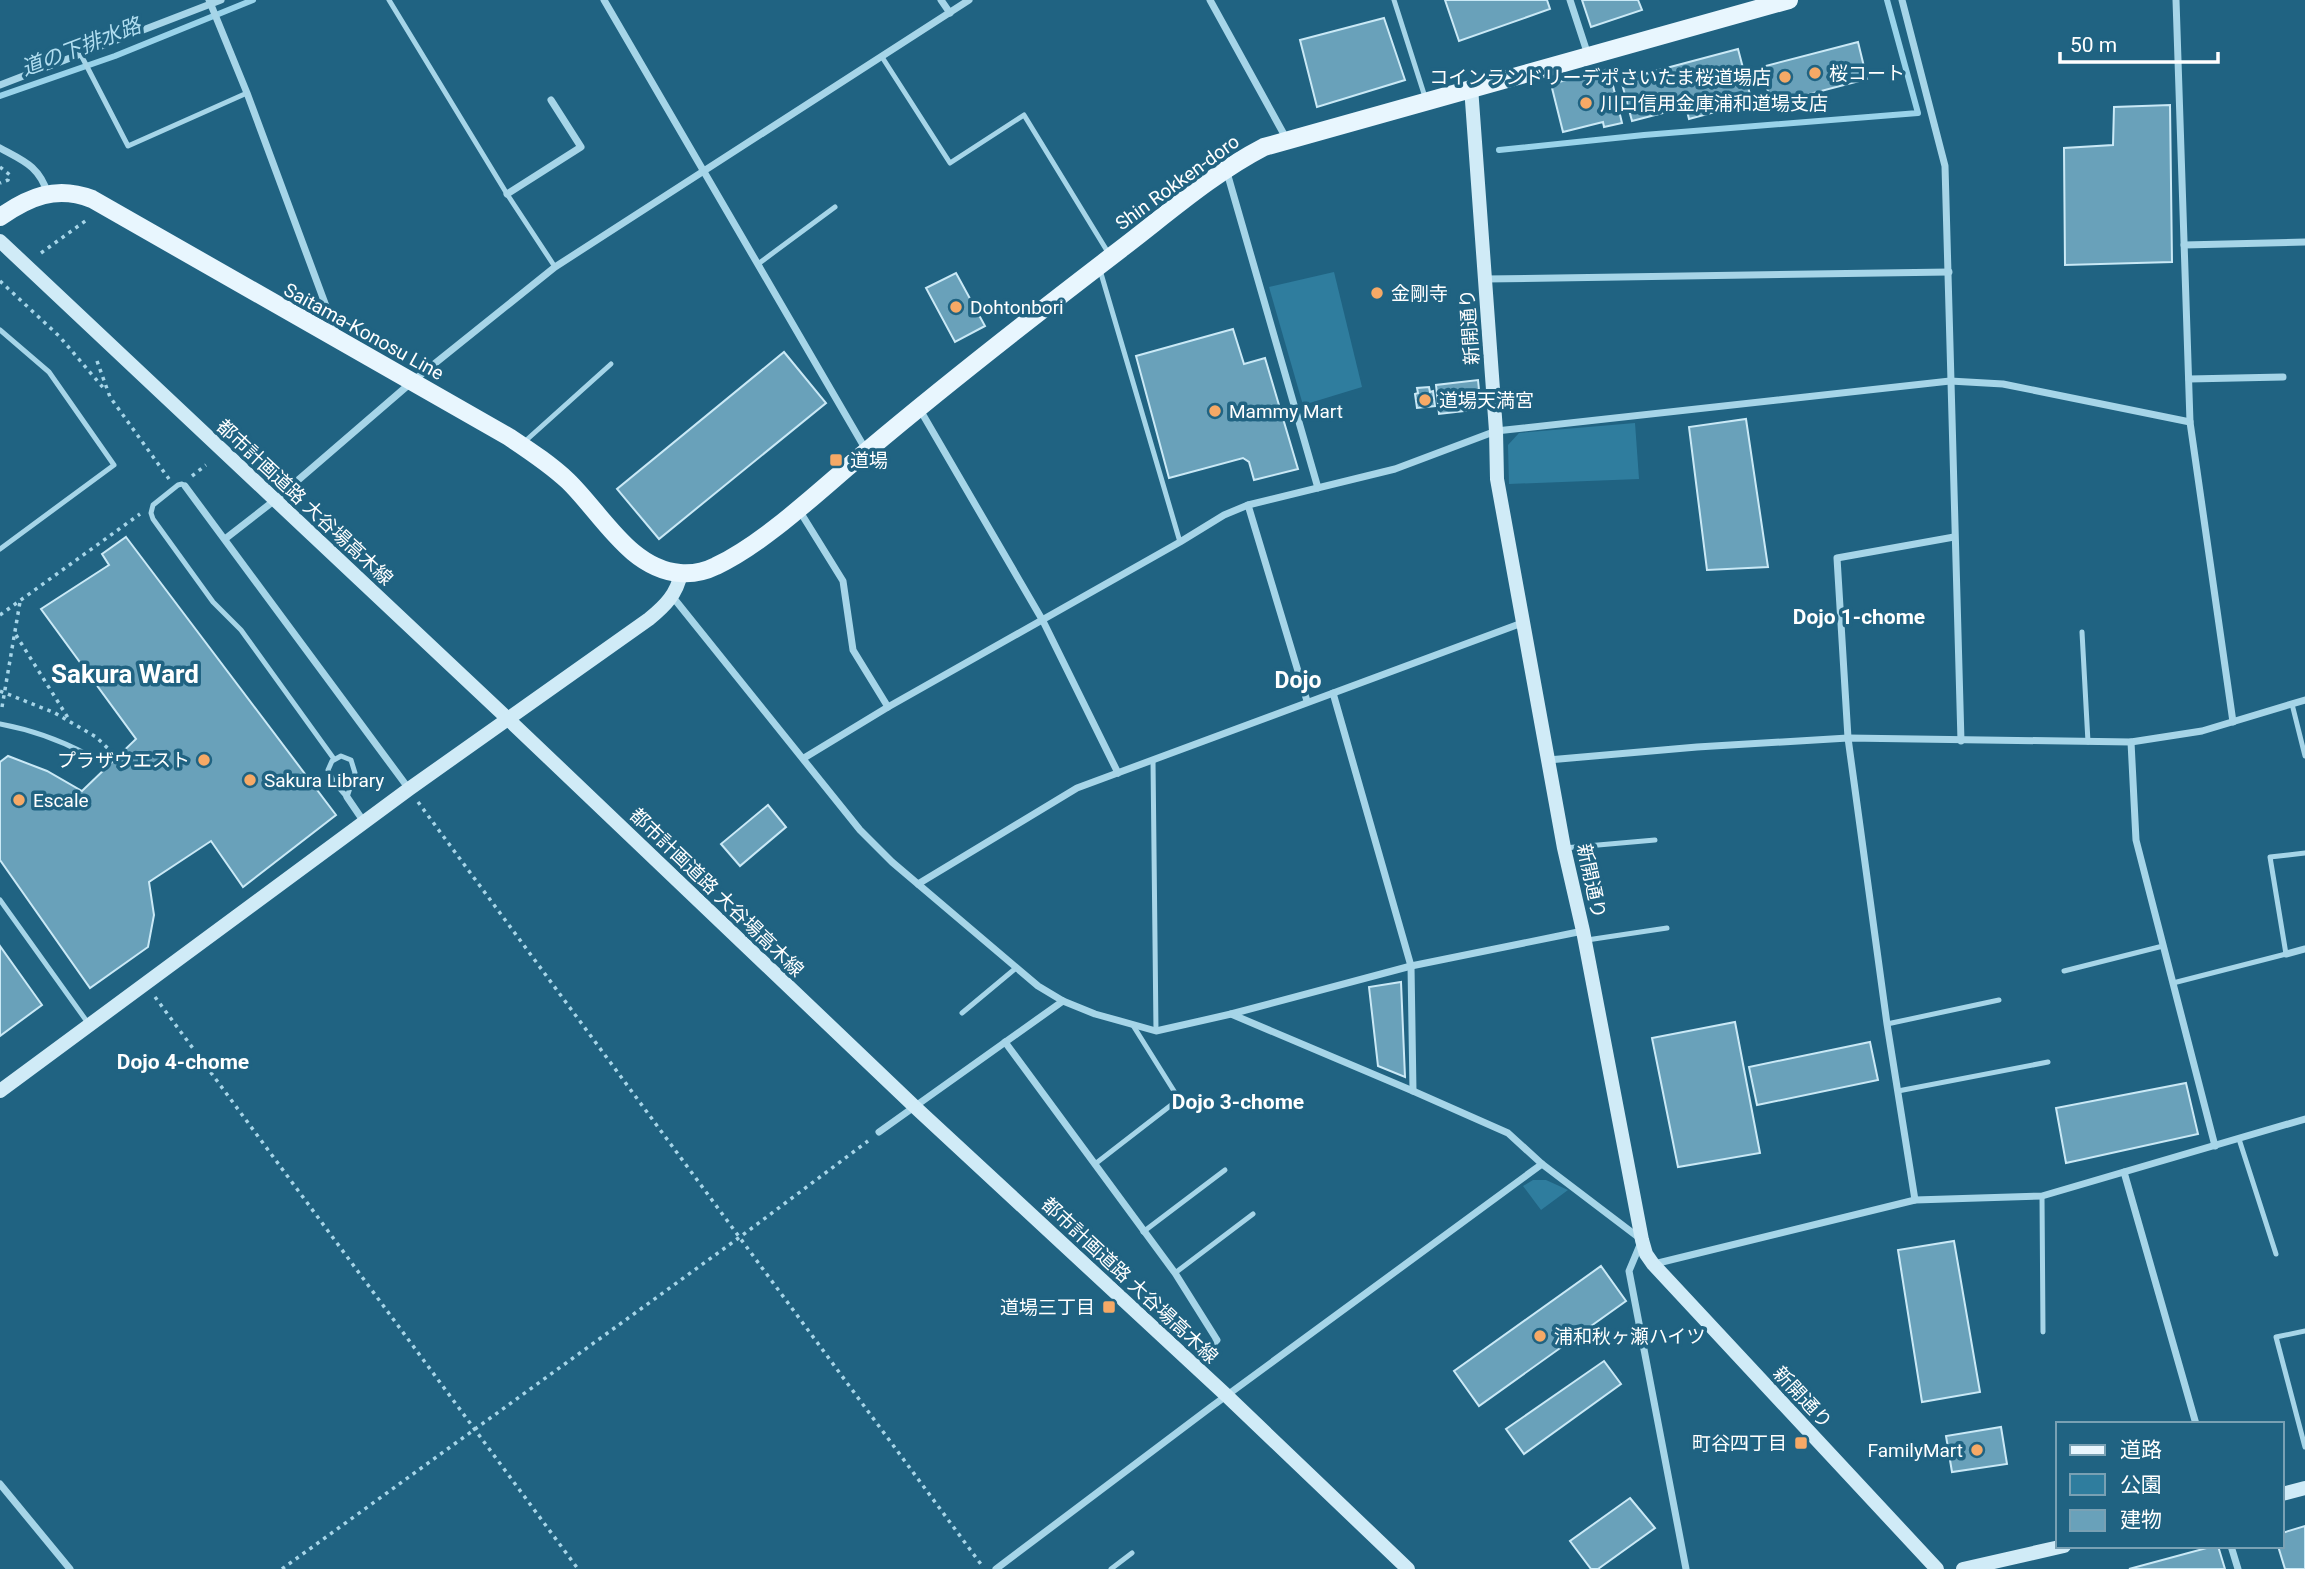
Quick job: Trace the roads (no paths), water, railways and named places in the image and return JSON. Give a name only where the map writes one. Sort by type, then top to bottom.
[{"type":"main road","name":"Shin Rokken-doro","points":[[681,573],[699,572],[716,566],[757,540],[1105,261],[1226,169],[1264,147],[1789,0]]},
{"type":"main road","name":"Saitama-Konosu Line","points":[[0,217],[34,197],[48,195],[78,194],[104,207],[520,445],[548,463],[569,482],[630,550],[645,562],[681,573]]},
{"type":"street","points":[[0,85],[221,0]]},
{"type":"street","points":[[604,0],[867,451]]},
{"type":"street","points":[[941,0],[950,13]]},
{"type":"street","points":[[225,539],[555,267],[969,0]]},
{"type":"street","points":[[1210,0],[1286,139]]},
{"type":"street","points":[[1570,0],[1588,55]]},
{"type":"street","points":[[1902,0],[1945,166],[1961,741]]},
{"type":"street","points":[[2176,0],[2190,422],[2233,722]]},
{"type":"street","points":[[210,2],[247,93],[339,341]]},
{"type":"street","name":"新開通り","points":[[1471,87],[1496,431],[1497,480],[1564,848],[1584,936],[1642,1240],[1653,1264],[1937,1569]]},
{"type":"street","points":[[507,194],[581,147],[551,100]]},
{"type":"street","points":[[0,148],[33,166],[43,179],[48,195]]},
{"type":"street","points":[[1226,169],[1318,488]]},
{"type":"street","name":"都市計画道路 大谷場高木線","points":[[0,241],[915,1107],[1193,1364],[1408,1569]]},
{"type":"street","points":[[2184,245],[2305,242]]},
{"type":"street","points":[[1485,279],[1949,272]]},
{"type":"street","points":[[2189,379],[2283,377]]},
{"type":"street","points":[[804,758],[1224,515],[1248,505],[1395,469],[1496,431],[1951,381],[2003,384],[2190,422]]},
{"type":"street","points":[[919,408],[1043,621],[1118,773]]},
{"type":"street","points":[[185,486],[409,789]]},
{"type":"street","points":[[1248,505],[1307,701]]},
{"type":"street","points":[[798,509],[843,581],[853,650],[888,707]]},
{"type":"street","points":[[1915,1200],[1848,738],[1837,558],[1954,537]]},
{"type":"street","points":[[0,1091],[409,789],[649,619],[672,596],[679,584],[681,573]]},
{"type":"street","points":[[672,596],[860,830],[918,884],[1038,986],[1063,1001],[1095,1014],[1156,1031],[1231,1014],[1410,966],[1584,936]]},
{"type":"street","points":[[918,884],[1077,788],[1524,623]]},
{"type":"street","points":[[1333,693],[1410,966],[1413,1091]]},
{"type":"street","points":[[1548,760],[1848,738],[2131,742],[2202,731],[2305,700]]},
{"type":"street","points":[[2131,742],[2136,840],[2215,1146]]},
{"type":"street","points":[[347,797],[364,822]]},
{"type":"street","points":[[2286,954],[2305,949]]},
{"type":"street","points":[[879,1132],[1063,1001]]},
{"type":"street","points":[[1231,1014],[1508,1133],[1542,1164],[1642,1240],[1629,1271],[1686,1569]]},
{"type":"street","points":[[1005,1042],[1175,1273],[1217,1340],[1193,1364]]},
{"type":"street","points":[[1653,1264],[1915,1200],[2042,1196],[2305,1119]]},
{"type":"street","points":[[996,1569],[1226,1395],[1542,1164]]},
{"type":"street","points":[[2124,1172],[2195,1422]]},
{"type":"street","points":[[0,1484],[69,1569]]},
{"type":"street","points":[[2284,1493],[2305,1488]]},
{"type":"street","points":[[1963,1569],[2056,1548]]},
{"type":"street","points":[[2232,1548],[2238,1569]]},
{"type":"lane","points":[[389,0],[507,194],[555,267]]},
{"type":"lane","points":[[1394,0],[1426,100]]},
{"type":"lane","points":[[81,55],[128,146],[247,93]]},
{"type":"lane","points":[[882,57],[950,163],[1024,115],[1105,261],[1180,542]]},
{"type":"lane","points":[[758,264],[835,207]]},
{"type":"lane","points":[[0,330],[49,372],[114,465],[0,549]]},
{"type":"lane","points":[[520,445],[611,364]]},
{"type":"lane","points":[[185,486],[183,484],[175,488],[153,505],[153,519],[213,602],[241,630],[334,760]]},
{"type":"lane","points":[[2082,632],[2088,742]]},
{"type":"lane","points":[[2292,704],[2305,756]]},
{"type":"lane","points":[[0,724],[49,736],[86,754]]},
{"type":"lane","points":[[346,757],[354,766],[354,778],[347,797],[328,770],[334,760],[346,757]]},
{"type":"lane","points":[[1153,760],[1156,1031]]},
{"type":"lane","points":[[1564,848],[1655,840]]},
{"type":"lane","points":[[2173,984],[2286,954],[2270,858],[2305,853]]},
{"type":"lane","points":[[0,900],[89,1024]]},
{"type":"lane","points":[[1584,936],[1667,928]]},
{"type":"lane","points":[[2064,971],[2163,946]]},
{"type":"lane","points":[[962,1013],[1016,968]]},
{"type":"lane","points":[[1888,1024],[2000,1000]]},
{"type":"lane","points":[[1095,1164],[1179,1099],[1134,1027]]},
{"type":"lane","points":[[1898,1091],[2048,1062]]},
{"type":"lane","points":[[2239,1139],[2276,1254]]},
{"type":"lane","points":[[1143,1232],[1225,1170]]},
{"type":"lane","points":[[2042,1196],[2043,1332]]},
{"type":"lane","points":[[1175,1273],[1253,1214]]},
{"type":"lane","points":[[2305,1331],[2276,1337],[2305,1447]]},
{"type":"lane","points":[[1111,1569],[1132,1553]]},
{"type":"waterway","name":"道の下排水路","points":[[0,96],[115,56],[253,0]]},
{"type":"waterway","points":[[1499,150],[1644,135],[1918,113],[1887,0]]},
{"type":"place","name":"桜コート","points":[[1815,73]]},
{"type":"place","name":"コインランドリーデポさいたま桜道場店","points":[[1785,77]]},
{"type":"place","name":"川口信用金庫浦和道場支店","points":[[1586,103]]},
{"type":"place","name":"金剛寺","points":[[1377,293]]},
{"type":"place","name":"Dohtonbori","points":[[956,307]]},
{"type":"place","name":"道場天満宮","points":[[1425,400]]},
{"type":"place","name":"Mammy Mart","points":[[1215,411]]},
{"type":"place","name":"道場","points":[[836,460]]},
{"type":"place","name":"プラザウエスト","points":[[204,760]]},
{"type":"place","name":"Sakura Library","points":[[250,780]]},
{"type":"place","name":"Escale","points":[[19,800]]},
{"type":"place","name":"道場三丁目","points":[[1109,1307]]},
{"type":"place","name":"浦和秋ヶ瀬ハイツ","points":[[1540,1336]]},
{"type":"place","name":"町谷四丁目","points":[[1801,1443]]},
{"type":"place","name":"FamilyMart","points":[[1977,1450]]},
{"type":"district","name":"Dojo 1-chome","points":[[1859,617]]},
{"type":"district","name":"Sakura Ward","points":[[125,674]]},
{"type":"district","name":"Dojo","points":[[1298,680]]},
{"type":"district","name":"Dojo 4-chome","points":[[183,1062]]},
{"type":"district","name":"Dojo 3-chome","points":[[1238,1102]]}]
